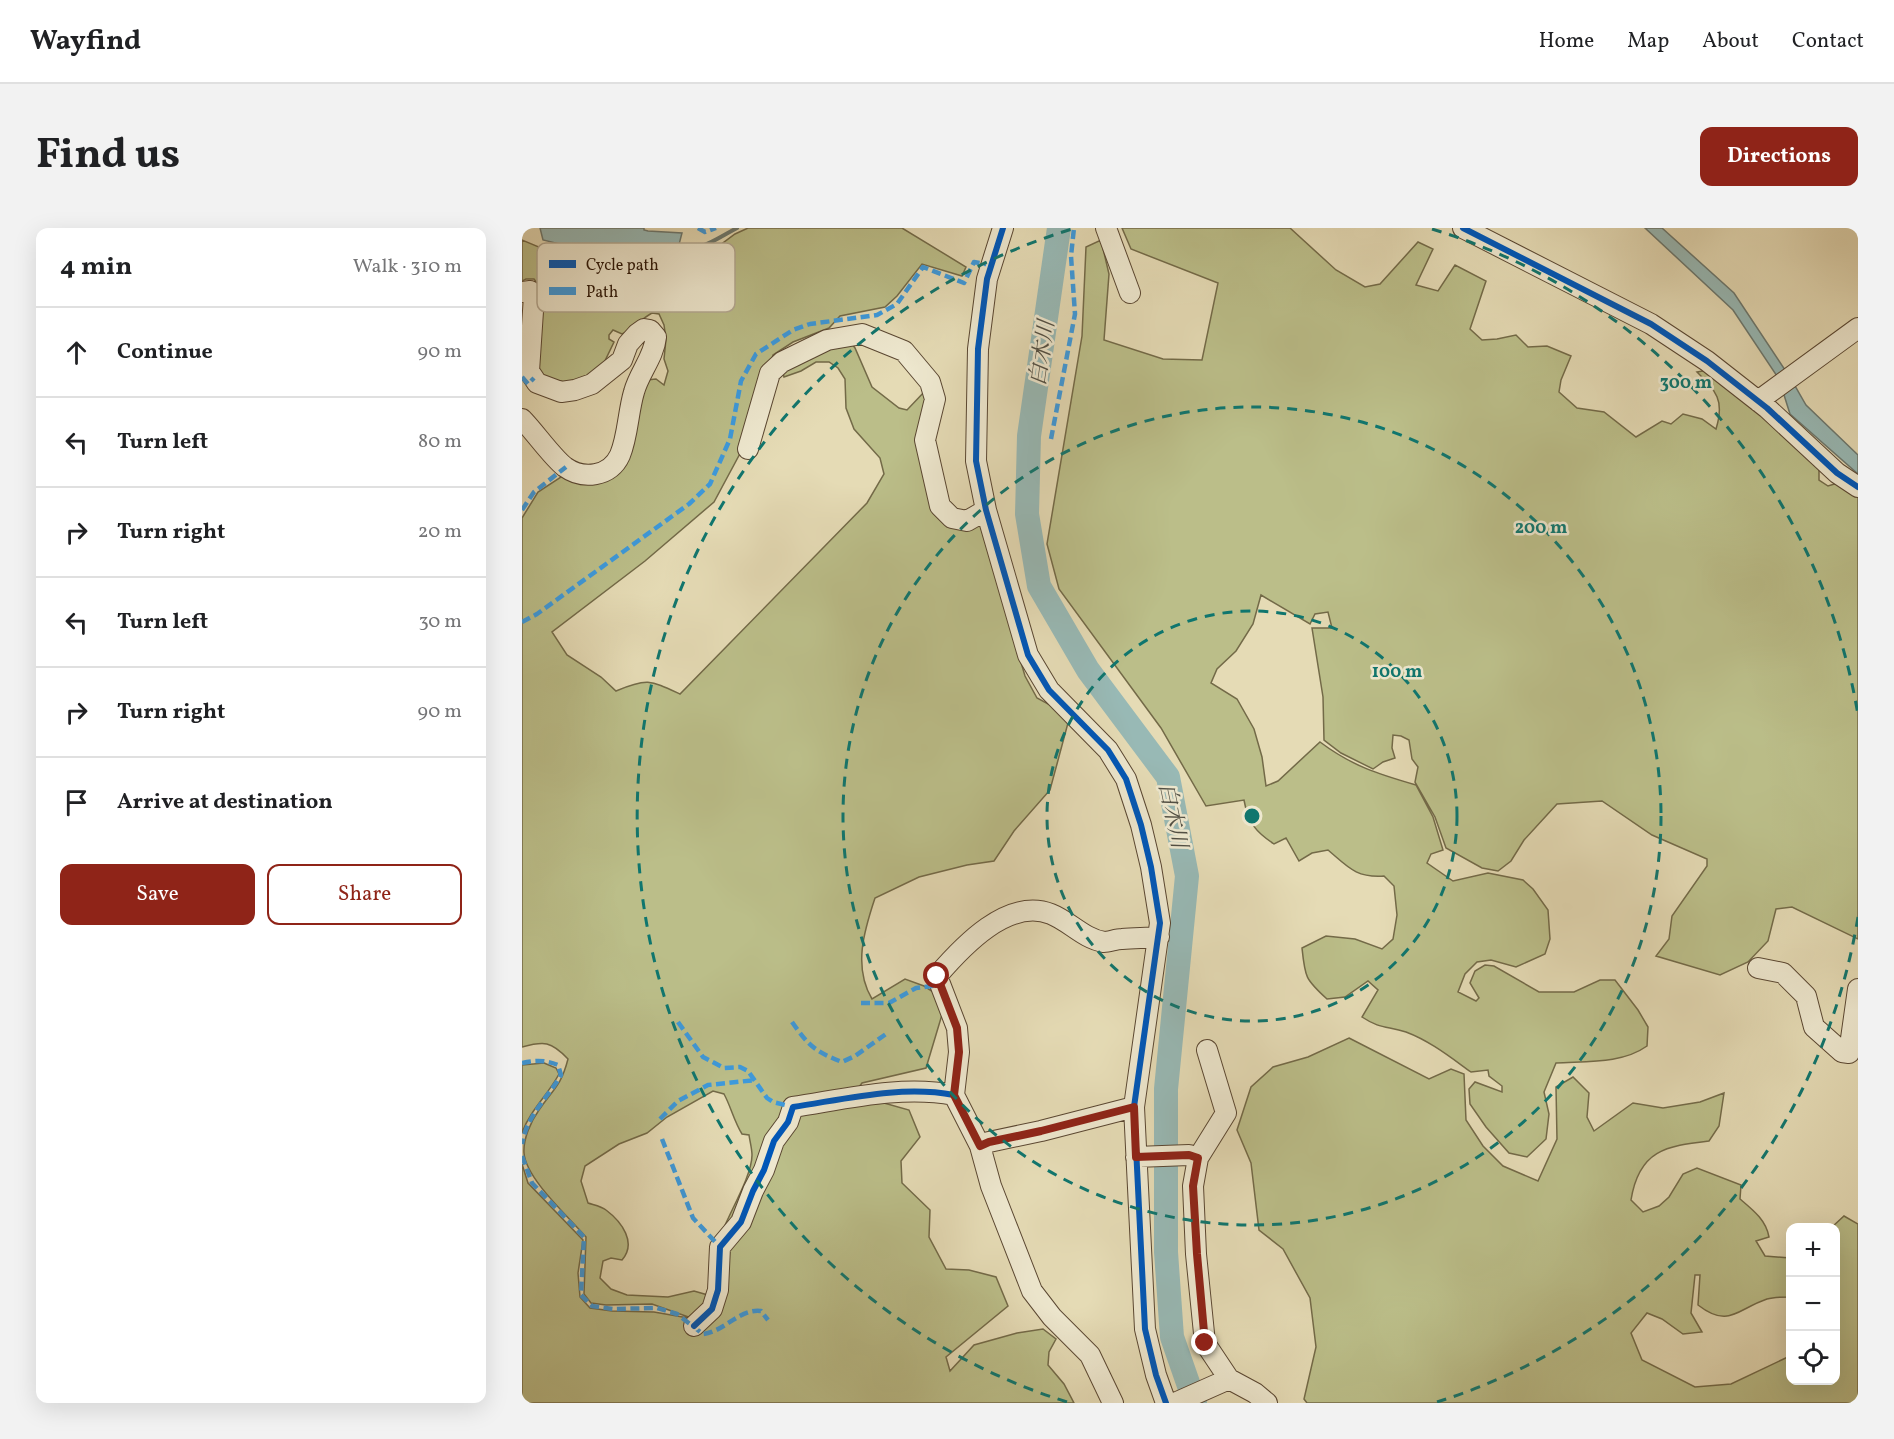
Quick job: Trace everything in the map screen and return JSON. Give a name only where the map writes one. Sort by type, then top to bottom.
[{"type":"street","points":[[1003,228],[987,279],[978,349],[976,461],[986,510],[1028,655],[1048,690],[1108,750],[1126,779],[1141,825],[1151,867],[1160,923],[1134,1107],[1145,1329],[1156,1375],[1173,1402],[1222,1383],[1255,1393],[1266,1403]]},
{"type":"street","points":[[1106,228],[1131,293]]},
{"type":"street","points":[[1463,228],[1651,324],[1707,361],[1758,401],[1838,473],[1858,487]]},
{"type":"street","points":[[522,292],[530,291],[534,296],[530,370],[537,383],[548,388],[561,392],[592,384],[622,360],[628,344],[637,334],[644,329],[650,330],[656,337],[655,347],[634,391],[619,456],[607,471],[597,476],[584,475],[566,467],[522,418]]},
{"type":"street","points":[[1758,401],[1858,328]]},
{"type":"street","points":[[748,449],[770,373],[782,362],[827,340],[862,334],[904,351],[930,382],[935,399],[924,440],[940,506],[952,518],[967,521],[986,510]]},
{"type":"street","points":[[1113,1403],[1090,1355],[1052,1317],[1032,1291],[991,1186],[980,1146],[954,1095],[959,1052],[957,1028],[937,976],[984,930],[1000,919],[1019,912],[1041,911],[1053,915],[1092,938],[1105,942],[1159,937]]},
{"type":"street","points":[[1758,968],[1783,972],[1806,996],[1814,1027],[1842,1052],[1849,1053],[1858,989]]},
{"type":"street","points":[[1207,1050],[1226,1113],[1193,1156],[1193,1186],[1205,1343],[1222,1383]]},
{"type":"street","points":[[694,1326],[712,1309],[718,1290],[720,1247],[741,1222],[774,1141],[788,1122],[793,1107],[907,1090],[930,1090],[954,1095]]},
{"type":"street","points":[[980,1146],[1134,1107]]},
{"type":"street","points":[[1136,1157],[1193,1156]]},
{"type":"green space","points":[[748,228],[902,228],[966,267],[962,276],[922,264],[897,296],[885,307],[840,316],[829,328],[793,342],[773,355],[743,448],[714,502],[645,561],[552,632],[567,655],[601,677],[616,691],[648,682],[680,694],[867,503],[884,474],[880,458],[854,429],[846,408],[845,379],[838,368],[829,362],[816,362],[784,377],[781,365],[843,332],[855,348],[872,387],[899,408],[907,410],[927,389],[938,510],[979,521],[1025,676],[1037,698],[1052,706],[1068,723],[1050,790],[1014,831],[994,861],[919,877],[875,898],[862,949],[863,974],[872,999],[905,979],[924,986],[944,999],[944,1008],[926,1068],[862,1083],[854,1094],[790,1105],[762,1170],[719,1240],[744,1185],[752,1155],[749,1135],[742,1134],[724,1094],[713,1091],[667,1117],[647,1133],[619,1144],[585,1166],[581,1181],[588,1203],[612,1215],[626,1233],[628,1240],[628,1247],[622,1260],[611,1258],[603,1261],[600,1278],[611,1289],[627,1295],[668,1297],[694,1291],[708,1295],[795,1109],[884,1103],[909,1110],[920,1137],[901,1161],[902,1183],[930,1210],[929,1237],[946,1269],[969,1270],[996,1277],[1008,1306],[946,1357],[950,1371],[974,1345],[1017,1333],[1043,1329],[1056,1339],[1049,1352],[1048,1365],[1064,1384],[1074,1403],[522,1403],[522,1164],[528,1183],[583,1240],[578,1273],[580,1297],[590,1308],[654,1312],[694,1319],[652,1304],[591,1303],[584,1294],[586,1237],[540,1186],[532,1174],[524,1153],[530,1125],[560,1081],[568,1059],[547,1044],[522,1047],[522,518],[538,492],[570,471],[602,482],[647,380],[656,379],[664,385],[668,371],[664,359],[666,339],[664,325],[659,314],[652,313],[622,334],[613,330],[609,339],[614,342],[601,369],[572,387],[545,380],[538,366],[539,312],[735,312],[735,243],[723,243]]},
{"type":"green space","points":[[1122,228],[1290,228],[1336,270],[1365,287],[1380,284],[1418,242],[1433,249],[1416,285],[1438,291],[1455,265],[1486,281],[1470,329],[1482,340],[1516,335],[1528,347],[1547,346],[1571,356],[1561,380],[1559,392],[1577,408],[1604,412],[1636,437],[1662,421],[1671,424],[1683,414],[1702,419],[1716,429],[1720,411],[1717,397],[1697,372],[1708,370],[1819,465],[1819,480],[1828,486],[1841,482],[1858,493],[1858,939],[1792,907],[1776,909],[1768,941],[1748,962],[1720,975],[1656,956],[1669,939],[1672,916],[1707,866],[1707,859],[1652,835],[1602,801],[1557,804],[1524,840],[1511,861],[1498,871],[1482,868],[1446,848],[1435,817],[1415,782],[1418,767],[1412,759],[1409,740],[1393,735],[1392,748],[1395,758],[1373,769],[1341,753],[1324,740],[1323,697],[1312,628],[1332,628],[1328,612],[1315,614],[1310,624],[1261,595],[1253,624],[1236,651],[1217,669],[1211,683],[1237,699],[1254,729],[1262,757],[1266,786],[1278,781],[1320,742],[1366,768],[1416,785],[1433,817],[1443,850],[1431,854],[1427,863],[1453,881],[1488,873],[1523,880],[1533,889],[1548,910],[1550,939],[1545,954],[1516,967],[1491,960],[1477,962],[1465,974],[1458,992],[1476,1001],[1479,998],[1470,983],[1475,971],[1485,965],[1494,966],[1539,992],[1574,992],[1600,980],[1615,980],[1648,1027],[1647,1046],[1615,1059],[1556,1063],[1544,1092],[1549,1114],[1546,1139],[1527,1157],[1509,1153],[1486,1127],[1470,1104],[1469,1089],[1475,1082],[1502,1092],[1502,1086],[1489,1076],[1488,1070],[1471,1072],[1423,1040],[1406,1032],[1374,1024],[1362,1017],[1378,990],[1368,981],[1345,997],[1327,999],[1307,977],[1302,948],[1326,936],[1355,939],[1382,949],[1393,939],[1397,915],[1394,886],[1384,876],[1366,875],[1353,870],[1328,850],[1312,853],[1299,861],[1286,838],[1274,844],[1258,831],[1248,815],[1244,800],[1206,806],[1161,728],[1059,589],[1047,544],[1082,336],[1086,247],[1101,240],[1109,274],[1104,340],[1163,359],[1202,360],[1218,283],[1131,249]]},
{"type":"green space","points":[[522,240],[537,246],[537,283],[534,279],[522,281]]},
{"type":"green space","points":[[1349,1038],[1429,1079],[1451,1069],[1464,1074],[1466,1120],[1483,1146],[1503,1166],[1538,1181],[1557,1139],[1556,1087],[1573,1077],[1589,1093],[1587,1117],[1594,1131],[1633,1103],[1663,1108],[1700,1102],[1724,1093],[1719,1126],[1709,1141],[1680,1145],[1657,1154],[1641,1170],[1631,1200],[1643,1212],[1659,1206],[1669,1197],[1683,1174],[1697,1168],[1741,1185],[1740,1199],[1765,1225],[1769,1237],[1756,1241],[1765,1256],[1786,1258],[1786,1297],[1767,1299],[1733,1315],[1718,1316],[1698,1305],[1700,1275],[1695,1275],[1691,1313],[1702,1332],[1683,1334],[1662,1319],[1647,1313],[1631,1333],[1642,1360],[1695,1387],[1731,1384],[1786,1358],[1786,1385],[1840,1385],[1840,1223],[1836,1223],[1844,1216],[1858,1224],[1858,1403],[1307,1403],[1304,1399],[1316,1347],[1310,1298],[1283,1249],[1259,1230],[1251,1163],[1237,1130],[1251,1087],[1273,1067],[1308,1057]]},
{"type":"green space","points":[[544,1063],[556,1068],[559,1074],[522,1133],[522,1065]]},
{"type":"water","points":[[540,228],[644,228],[648,231],[682,233],[679,243],[555,243],[543,240]]},
{"type":"water","points":[[1645,228],[1662,228],[1734,293],[1806,405],[1858,455],[1858,474],[1790,414],[1779,379],[1733,310]]},
{"type":"waterway","points":[[709,243],[737,228]]},
{"type":"waterway","name":"白木川","points":[[1059,228],[1029,436],[1027,514],[1039,586],[1088,670],[1168,777],[1187,876],[1166,1089],[1166,1252],[1172,1337],[1195,1403]]},
{"type":"marked path","points":[[698,228],[705,232],[716,228]]},
{"type":"marked path","points":[[1051,439],[1075,314],[1071,256],[1074,228]]},
{"type":"marked path","points":[[522,622],[537,614],[689,504],[710,484],[730,439],[741,381],[756,354],[793,330],[810,324],[877,315],[897,304],[923,267],[964,283],[974,262],[992,265]]},
{"type":"marked path","points":[[522,377],[528,384],[534,378]]},
{"type":"marked path","points":[[522,510],[534,492],[566,467]]},
{"type":"marked path","points":[[861,1003],[889,1003],[916,988],[940,985]]},
{"type":"marked path","points":[[678,1022],[703,1057],[724,1068],[740,1067],[748,1071],[767,1098],[773,1102],[793,1107]]},
{"type":"marked path","points":[[792,1022],[813,1047],[842,1062],[855,1056],[886,1034]]},
{"type":"marked path","points":[[522,1063],[531,1061],[554,1063],[558,1065],[561,1075],[528,1124],[522,1144]]},
{"type":"marked path","points":[[660,1119],[678,1101],[708,1085],[756,1080]]},
{"type":"marked path","points":[[662,1139],[693,1218],[720,1247]]},
{"type":"marked path","points":[[522,1156],[532,1183],[584,1237],[581,1295],[592,1306],[613,1309],[657,1308],[677,1314],[703,1334],[753,1311],[761,1311],[768,1320]]},
{"type":"cycle path","points":[[1003,228],[987,279],[978,349],[976,461],[986,510],[1028,655],[1049,690],[1108,750],[1126,779],[1141,825],[1151,867],[1160,923],[1134,1107],[1145,1329],[1156,1375],[1166,1403]]},
{"type":"cycle path","points":[[1463,228],[1651,324],[1707,361],[1767,408],[1837,473],[1858,487]]},
{"type":"cycle path","points":[[694,1326],[712,1309],[718,1290],[720,1247],[741,1222],[774,1141],[788,1122],[793,1107],[894,1092],[934,1092],[954,1095]]},
{"type":"route","points":[[937,976],[957,1028],[959,1052],[954,1095],[980,1146],[1134,1107],[1136,1157],[1189,1155],[1198,1158],[1193,1186],[1205,1343]]}]
